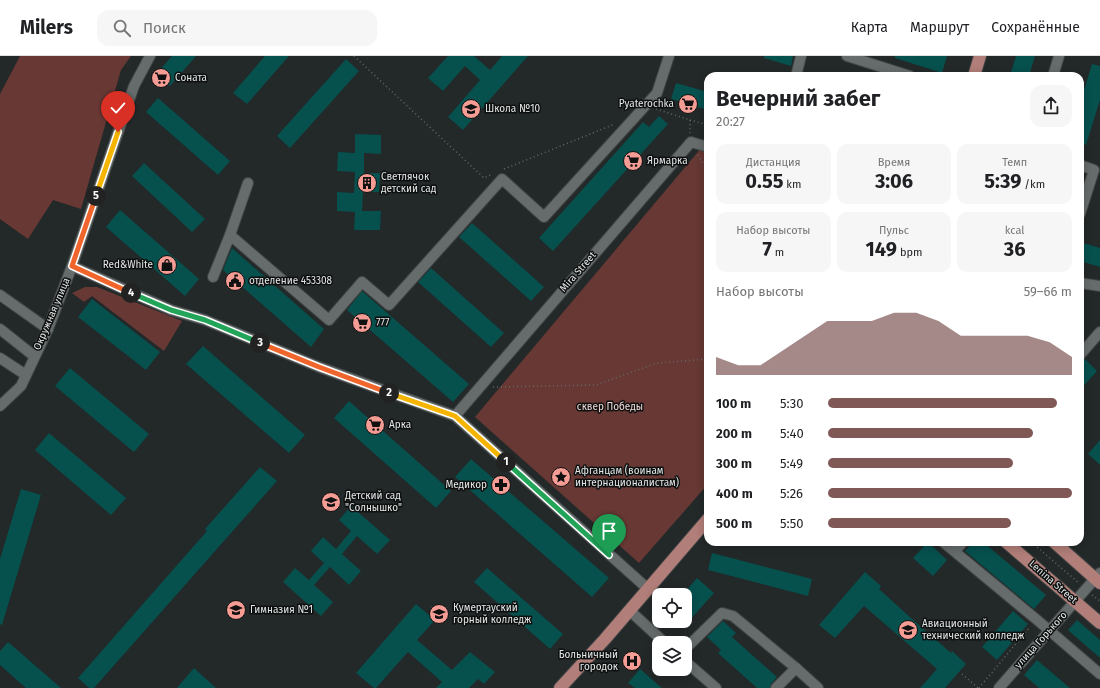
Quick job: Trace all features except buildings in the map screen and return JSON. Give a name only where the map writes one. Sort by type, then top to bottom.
[{"type":"main road","points":[[975,72],[980,56]]},
{"type":"main road","points":[[560,688],[704,524]]},
{"type":"main road","name":"Lenina Street","points":[[1011,546],[1100,623]]},
{"type":"main road","points":[[1059,546],[1098,578]]},
{"type":"street","name":"Окружная улица","points":[[0,406],[21,386],[48,329],[72,266],[134,86],[150,56]]},
{"type":"street","points":[[230,235],[329,320],[362,282],[389,305],[502,180],[544,217],[657,93],[669,56]]},
{"type":"street","points":[[797,72],[801,56]]},
{"type":"street","points":[[847,56],[897,72]]},
{"type":"street","points":[[1054,72],[1059,56]]},
{"type":"street","points":[[691,142],[704,146]]},
{"type":"street","name":"Mira Street","points":[[455,416],[691,142]]},
{"type":"street","points":[[1084,166],[1094,170],[1084,201]]},
{"type":"street","points":[[213,277],[230,235],[248,183]]},
{"type":"street","points":[[72,266],[171,310],[205,320],[319,367],[455,416],[648,589]]},
{"type":"street","points":[[1084,283],[1100,286]]},
{"type":"street","points":[[0,295],[48,329]]},
{"type":"street","points":[[0,329],[34,356]]},
{"type":"street","points":[[1084,350],[1100,332]]},
{"type":"street","points":[[0,358],[26,375]]},
{"type":"street","points":[[948,546],[1050,630],[1100,674]]},
{"type":"street","points":[[955,551],[959,546]]},
{"type":"street","name":"улица Горького","points":[[999,688],[1086,589],[1098,578]]},
{"type":"street","points":[[629,610],[657,636]]},
{"type":"street","points":[[692,642],[722,613],[733,616],[818,688]]},
{"type":"street","points":[[692,667],[716,688]]},
{"type":"street","points":[[776,688],[796,668]]},
{"type":"path","points":[[354,56],[484,178],[619,123]]},
{"type":"path","points":[[654,108],[704,124]]},
{"type":"path","points":[[690,120],[691,142],[704,165]]},
{"type":"path","points":[[479,388],[596,385],[657,364],[704,359]]},
{"type":"path","points":[[1036,546],[1100,601]]},
{"type":"path","points":[[962,674],[978,688],[1036,619]]},
{"type":"green space","points":[[20,56],[131,56],[121,70],[81,209],[53,200],[28,239],[0,219],[0,94]]},
{"type":"green space","name":"сквер Победы","points":[[702,147],[704,148],[704,489],[639,563],[475,417]]},
{"type":"green space","points":[[85,287],[97,287],[182,321],[164,351],[92,296],[84,302],[72,293]]},
{"type":"place","name":"Соната","points":[[161,78]]},
{"type":"place","name":"Pyaterochka","points":[[688,104]]},
{"type":"place","name":"Школа №10","points":[[471,109]]},
{"type":"place","name":"Ярмарка","points":[[633,161]]},
{"type":"place","name":"Светлячок детский сад","points":[[367,183]]},
{"type":"place","name":"Red&White","points":[[167,265]]},
{"type":"place","name":"отделение 453308","points":[[235,281]]},
{"type":"place","name":"777","points":[[362,323]]},
{"type":"place","name":"Арка","points":[[375,425]]},
{"type":"place","name":"Афганцам (воинам интернационалистам)","points":[[561,477]]},
{"type":"place","name":"Медикор","points":[[501,485]]},
{"type":"place","name":"Детский сад \"Солнышко\"","points":[[331,502]]},
{"type":"place","name":"Гимназия №1","points":[[236,610]]},
{"type":"place","name":"Кумертауский горный колледж","points":[[439,614]]},
{"type":"place","name":"Авиационный технический колледж","points":[[908,630]]},
{"type":"place","name":"Больничный городок","points":[[632,661]]},
{"type":"route","points":[[118,132],[72,266],[171,310],[205,320],[319,367],[455,416],[609,555]]}]
